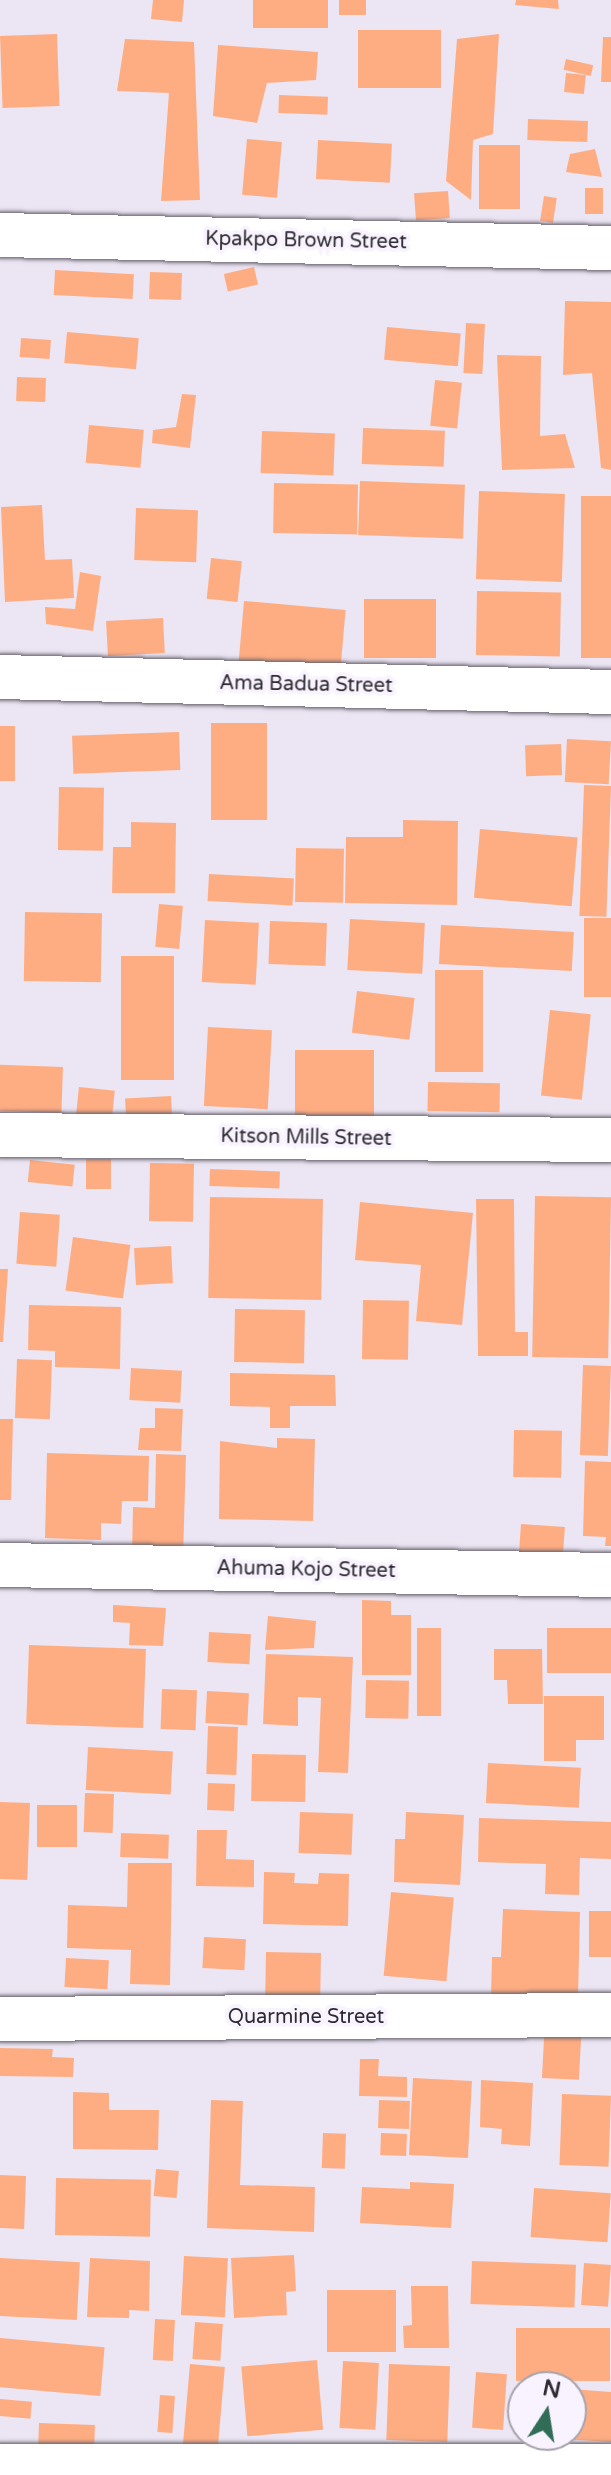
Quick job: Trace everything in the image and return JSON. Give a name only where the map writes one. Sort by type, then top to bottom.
[{"type":"street","name":"Kpakpo Brown Street","points":[[0,235],[611,248]]},
{"type":"street","name":"Ama Badua Street","points":[[0,677],[611,692]]},
{"type":"street","name":"Kitson Mills Street","points":[[0,1135],[611,1140]]},
{"type":"street","name":"Ahuma Kojo Street","points":[[0,1565],[611,1575]]},
{"type":"street","name":"Quarmine Street","points":[[0,2019],[611,2015]]},
{"type":"street","points":[[0,2466],[611,2466]]},
{"type":"building","points":[[153,0],[184,0],[182,22],[151,19]]},
{"type":"building","points":[[253,0],[328,0],[328,28],[253,28]]},
{"type":"building","points":[[339,0],[366,0],[366,15],[339,15]]},
{"type":"building","points":[[516,0],[558,0],[559,9],[515,5]]},
{"type":"building","points":[[358,30],[441,30],[441,88],[358,88]]},
{"type":"building","points":[[57,34],[60,106],[3,108],[0,36]]},
{"type":"building","points":[[499,34],[493,134],[473,140],[471,200],[446,181],[457,39]]},
{"type":"building","points":[[603,37],[611,37],[611,82],[601,82]]},
{"type":"building","points":[[125,39],[194,42],[200,200],[161,201],[169,93],[117,91]]},
{"type":"building","points":[[218,45],[318,52],[316,80],[267,83],[257,123],[213,116]]},
{"type":"building","points":[[566,59],[593,65],[591,76],[564,70]]},
{"type":"building","points":[[566,73],[586,75],[584,94],[564,92]]},
{"type":"building","points":[[279,95],[328,97],[327,115],[278,113]]},
{"type":"building","points":[[528,119],[588,121],[587,142],[527,140]]},
{"type":"building","points":[[247,139],[282,142],[277,198],[242,195]]},
{"type":"building","points":[[318,140],[392,144],[390,183],[316,179]]},
{"type":"building","points":[[479,145],[520,145],[520,209],[479,209]]},
{"type":"building","points":[[595,149],[602,177],[566,172],[570,154]]},
{"type":"building","points":[[585,188],[603,188],[603,214],[585,214]]},
{"type":"building","points":[[448,191],[450,218],[416,220],[414,193]]},
{"type":"building","points":[[544,196],[557,198],[553,223],[540,221]]},
{"type":"building","points":[[254,267],[258,285],[228,292],[224,274]]},
{"type":"building","points":[[55,270],[134,274],[133,299],[54,295]]},
{"type":"building","points":[[150,272],[182,273],[181,300],[149,299]]},
{"type":"building","points":[[565,301],[611,302],[611,470],[601,468],[592,373],[563,375]]},
{"type":"building","points":[[466,323],[485,324],[482,374],[463,373]]},
{"type":"building","points":[[387,327],[461,333],[458,366],[384,360]]},
{"type":"building","points":[[67,332],[139,338],[136,369],[64,363]]},
{"type":"building","points":[[21,338],[51,340],[50,359],[20,357]]},
{"type":"building","points":[[497,355],[541,356],[540,436],[565,434],[575,468],[502,470]]},
{"type":"building","points":[[17,377],[46,378],[45,402],[16,401]]},
{"type":"building","points":[[435,380],[462,383],[457,429],[430,426]]},
{"type":"building","points":[[182,394],[196,395],[190,448],[152,443],[153,430],[176,427]]},
{"type":"building","points":[[89,425],[144,430],[140,468],[86,463]]},
{"type":"building","points":[[363,428],[445,431],[444,467],[362,464]]},
{"type":"building","points":[[262,431],[335,434],[333,476],[261,473]]},
{"type":"building","points":[[360,481],[465,485],[463,539],[358,535]]},
{"type":"building","points":[[274,483],[358,484],[357,534],[273,533]]},
{"type":"building","points":[[479,491],[565,494],[562,582],[476,579]]},
{"type":"building","points":[[581,496],[611,496],[611,658],[581,658]]},
{"type":"building","points":[[42,505],[45,560],[72,559],[74,598],[5,602],[1,507]]},
{"type":"building","points":[[136,508],[198,510],[196,562],[134,560]]},
{"type":"building","points":[[211,558],[242,561],[238,602],[207,599]]},
{"type":"building","points":[[80,572],[101,576],[93,631],[46,624],[45,607],[75,609]]},
{"type":"building","points":[[477,591],[561,592],[560,656],[476,655]]},
{"type":"building","points":[[364,599],[436,599],[436,658],[364,658]]},
{"type":"building","points":[[244,601],[346,610],[340,671],[239,662]]},
{"type":"building","points":[[163,618],[165,653],[108,656],[106,621]]},
{"type":"building","points":[[211,723],[267,723],[267,820],[211,820]]},
{"type":"building","points":[[0,726],[15,726],[15,781],[0,781]]},
{"type":"building","points":[[179,732],[180,770],[73,774],[72,736]]},
{"type":"building","points":[[567,739],[611,741],[609,784],[565,782]]},
{"type":"building","points":[[561,744],[562,775],[526,776],[525,745]]},
{"type":"building","points":[[584,785],[611,786],[606,917],[579,916]]},
{"type":"building","points":[[59,787],[104,788],[103,851],[58,850]]},
{"type":"building","points":[[403,820],[458,821],[457,905],[345,903],[346,837],[403,837]]},
{"type":"building","points":[[131,822],[176,823],[175,893],[112,893],[113,847],[131,847]]},
{"type":"building","points":[[480,829],[578,838],[572,906],[474,898]]},
{"type":"building","points":[[296,848],[344,849],[343,903],[295,902]]},
{"type":"building","points":[[209,874],[294,878],[292,905],[208,901]]},
{"type":"building","points":[[159,904],[183,906],[179,949],[155,947]]},
{"type":"building","points":[[25,912],[102,913],[101,982],[24,981]]},
{"type":"building","points":[[584,918],[611,918],[611,997],[584,997]]},
{"type":"building","points":[[350,919],[425,923],[422,974],[347,970]]},
{"type":"building","points":[[205,920],[259,923],[256,985],[202,982]]},
{"type":"building","points":[[270,921],[327,923],[325,966],[268,964]]},
{"type":"building","points":[[441,925],[574,932],[572,971],[439,964]]},
{"type":"building","points":[[121,956],[174,956],[174,1080],[121,1080]]},
{"type":"building","points":[[435,970],[483,970],[483,1072],[435,1072]]},
{"type":"building","points":[[357,991],[415,998],[409,1040],[352,1033]]},
{"type":"building","points":[[550,1010],[591,1014],[582,1100],[541,1096]]},
{"type":"building","points":[[208,1027],[272,1030],[268,1109],[204,1106]]},
{"type":"building","points":[[295,1050],[374,1050],[374,1118],[295,1118]]},
{"type":"building","points":[[0,1065],[63,1067],[61,1113],[0,1111]]},
{"type":"building","points":[[428,1082],[500,1083],[499,1112],[427,1111]]},
{"type":"building","points":[[79,1087],[115,1091],[112,1121],[76,1117]]},
{"type":"building","points":[[171,1096],[172,1114],[126,1116],[125,1098]]},
{"type":"building","points":[[86,1159],[111,1159],[111,1189],[86,1189]]},
{"type":"building","points":[[30,1160],[75,1165],[72,1187],[28,1182]]},
{"type":"building","points":[[150,1163],[194,1164],[193,1222],[149,1221]]},
{"type":"building","points":[[210,1169],[280,1171],[279,1188],[209,1186]]},
{"type":"building","points":[[535,1196],[611,1197],[608,1358],[532,1357]]},
{"type":"building","points":[[210,1197],[323,1199],[321,1300],[208,1298]]},
{"type":"building","points":[[476,1199],[514,1199],[515,1332],[528,1332],[528,1356],[478,1356]]},
{"type":"building","points":[[360,1202],[473,1213],[462,1325],[416,1321],[421,1265],[355,1260]]},
{"type":"building","points":[[20,1212],[60,1215],[56,1267],[16,1264]]},
{"type":"building","points":[[73,1237],[130,1245],[123,1299],[65,1290]]},
{"type":"building","points":[[171,1246],[173,1283],[136,1285],[134,1248]]},
{"type":"building","points":[[0,1269],[8,1269],[3,1342],[0,1342]]},
{"type":"building","points":[[363,1300],[409,1301],[408,1360],[362,1359]]},
{"type":"building","points":[[29,1305],[121,1307],[120,1369],[55,1367],[55,1351],[28,1350]]},
{"type":"building","points":[[235,1309],[305,1310],[304,1363],[234,1362]]},
{"type":"building","points":[[17,1359],[52,1360],[50,1419],[15,1418]]},
{"type":"building","points":[[583,1365],[611,1366],[608,1456],[580,1455]]},
{"type":"building","points":[[131,1368],[182,1371],[180,1403],[129,1400]]},
{"type":"building","points":[[230,1373],[335,1375],[336,1406],[290,1406],[290,1428],[270,1428],[270,1407],[230,1406]]},
{"type":"building","points":[[155,1408],[183,1409],[181,1451],[138,1450],[140,1428],[155,1428]]},
{"type":"building","points":[[0,1419],[13,1419],[11,1500],[0,1500]]},
{"type":"building","points":[[514,1430],[562,1431],[561,1478],[513,1477]]},
{"type":"building","points":[[277,1438],[315,1439],[313,1521],[219,1519],[220,1441],[277,1448]]},
{"type":"building","points":[[47,1453],[149,1456],[148,1501],[122,1501],[121,1524],[101,1523],[101,1540],[45,1538]]},
{"type":"building","points":[[156,1454],[186,1455],[183,1557],[132,1555],[133,1507],[155,1508]]},
{"type":"building","points":[[585,1461],[611,1462],[611,1546],[605,1546],[606,1537],[583,1536]]},
{"type":"building","points":[[521,1524],[565,1527],[562,1562],[519,1559]]},
{"type":"building","points":[[362,1600],[391,1601],[391,1615],[411,1615],[411,1675],[362,1675]]},
{"type":"building","points":[[113,1605],[166,1608],[163,1646],[129,1645],[130,1623],[113,1622]]},
{"type":"building","points":[[268,1616],[316,1621],[314,1648],[265,1650]]},
{"type":"building","points":[[417,1628],[441,1628],[441,1716],[417,1716]]},
{"type":"building","points":[[547,1628],[611,1628],[611,1673],[547,1673]]},
{"type":"building","points":[[209,1632],[251,1634],[249,1664],[207,1662]]},
{"type":"building","points":[[29,1645],[146,1649],[143,1728],[26,1724]]},
{"type":"building","points":[[494,1649],[542,1649],[543,1704],[508,1704],[507,1680],[494,1680]]},
{"type":"building","points":[[266,1654],[353,1657],[348,1773],[318,1772],[321,1698],[298,1697],[298,1726],[263,1724]]},
{"type":"building","points":[[366,1680],[409,1681],[408,1719],[365,1718]]},
{"type":"building","points":[[162,1689],[197,1690],[196,1730],[161,1729]]},
{"type":"building","points":[[207,1691],[249,1693],[247,1725],[205,1723]]},
{"type":"building","points":[[544,1696],[604,1696],[604,1740],[576,1740],[576,1761],[544,1761]]},
{"type":"building","points":[[208,1726],[238,1727],[236,1775],[206,1774]]},
{"type":"building","points":[[88,1747],[173,1751],[171,1794],[86,1790]]},
{"type":"building","points":[[252,1754],[306,1755],[305,1802],[251,1801]]},
{"type":"building","points":[[488,1763],[581,1768],[579,1808],[486,1803]]},
{"type":"building","points":[[208,1783],[235,1784],[234,1811],[207,1810]]},
{"type":"building","points":[[85,1793],[114,1794],[113,1833],[84,1832]]},
{"type":"building","points":[[0,1802],[30,1803],[27,1880],[0,1879]]},
{"type":"building","points":[[37,1805],[77,1805],[77,1847],[37,1847]]},
{"type":"building","points":[[300,1812],[353,1814],[352,1855],[299,1853]]},
{"type":"building","points":[[406,1812],[464,1815],[460,1885],[394,1882],[395,1839],[405,1839]]},
{"type":"building","points":[[479,1818],[611,1822],[611,1859],[580,1858],[579,1895],[545,1894],[546,1864],[478,1862]]},
{"type":"building","points":[[197,1830],[227,1830],[226,1859],[254,1860],[254,1887],[196,1886]]},
{"type":"building","points":[[121,1833],[169,1835],[168,1859],[120,1857]]},
{"type":"building","points":[[128,1863],[172,1863],[170,1985],[130,1984],[131,1950],[67,1948],[68,1905],[127,1907]]},
{"type":"building","points":[[264,1872],[295,1873],[294,1883],[318,1884],[319,1873],[349,1874],[348,1926],[263,1924]]},
{"type":"building","points":[[391,1892],[454,1897],[446,1981],[384,1976]]},
{"type":"building","points":[[503,1909],[580,1912],[578,1998],[491,1995],[492,1957],[501,1957]]},
{"type":"building","points":[[589,1911],[611,1911],[611,1957],[589,1957]]},
{"type":"building","points":[[204,1937],[246,1939],[244,1970],[202,1968]]},
{"type":"building","points":[[266,1952],[321,1953],[320,1996],[265,1995]]},
{"type":"building","points":[[66,1958],[109,1960],[107,1989],[64,1987]]},
{"type":"building","points":[[545,2020],[582,2022],[579,2080],[542,2078]]},
{"type":"building","points":[[0,2048],[53,2049],[52,2057],[74,2058],[73,2077],[0,2076]]},
{"type":"building","points":[[360,2059],[379,2059],[378,2076],[407,2077],[407,2097],[359,2096]]},
{"type":"building","points":[[413,2078],[472,2081],[468,2158],[409,2155]]},
{"type":"building","points":[[481,2080],[533,2083],[530,2146],[501,2144],[502,2129],[480,2127]]},
{"type":"building","points":[[73,2092],[109,2093],[109,2110],[159,2110],[158,2150],[73,2149]]},
{"type":"building","points":[[562,2094],[611,2096],[608,2167],[560,2165]]},
{"type":"building","points":[[211,2100],[243,2101],[240,2185],[315,2187],[314,2232],[207,2228]]},
{"type":"building","points":[[379,2100],[410,2101],[409,2129],[378,2128]]},
{"type":"building","points":[[323,2133],[346,2134],[345,2169],[322,2168]]},
{"type":"building","points":[[381,2133],[407,2134],[406,2156],[380,2155]]},
{"type":"building","points":[[156,2169],[179,2171],[177,2198],[154,2196]]},
{"type":"building","points":[[0,2175],[26,2176],[24,2229],[0,2228]]},
{"type":"building","points":[[56,2178],[151,2180],[150,2237],[55,2235]]},
{"type":"building","points":[[410,2182],[454,2184],[451,2228],[360,2223],[362,2187],[410,2189]]},
{"type":"building","points":[[534,2188],[611,2193],[607,2242],[531,2237]]},
{"type":"building","points":[[294,2255],[296,2291],[286,2292],[287,2315],[234,2318],[231,2258]]},
{"type":"building","points":[[184,2256],[228,2258],[225,2317],[181,2315]]},
{"type":"building","points":[[0,2258],[80,2262],[77,2320],[0,2316]]},
{"type":"building","points":[[90,2258],[150,2261],[149,2311],[129,2310],[129,2318],[87,2317]]},
{"type":"building","points":[[472,2261],[576,2265],[574,2308],[470,2304]]},
{"type":"building","points":[[584,2263],[611,2265],[608,2307],[581,2305]]},
{"type":"building","points":[[411,2286],[448,2286],[449,2348],[404,2348],[403,2326],[412,2325]]},
{"type":"building","points":[[327,2290],[396,2290],[396,2352],[327,2352]]},
{"type":"building","points":[[155,2319],[175,2320],[173,2361],[153,2360]]},
{"type":"building","points":[[195,2322],[223,2324],[220,2361],[192,2359]]},
{"type":"building","points":[[516,2328],[610,2328],[610,2381],[587,2381],[587,2371],[516,2371]]},
{"type":"building","points":[[0,2338],[105,2347],[100,2396],[0,2387]]},
{"type":"building","points":[[317,2360],[323,2430],[247,2436],[241,2367]]},
{"type":"building","points":[[343,2361],[379,2363],[375,2430],[339,2428]]},
{"type":"building","points":[[190,2364],[225,2367],[218,2448],[183,2445]]},
{"type":"building","points":[[389,2364],[450,2366],[447,2442],[386,2440]]},
{"type":"building","points":[[476,2372],[507,2374],[503,2430],[472,2428]]},
{"type":"building","points":[[587,2390],[611,2392],[611,2442],[587,2440]]},
{"type":"building","points":[[160,2395],[175,2396],[172,2433],[157,2432]]},
{"type":"building","points":[[0,2399],[32,2402],[30,2419],[0,2416]]},
{"type":"building","points":[[39,2423],[95,2425],[94,2448],[38,2446]]}]
